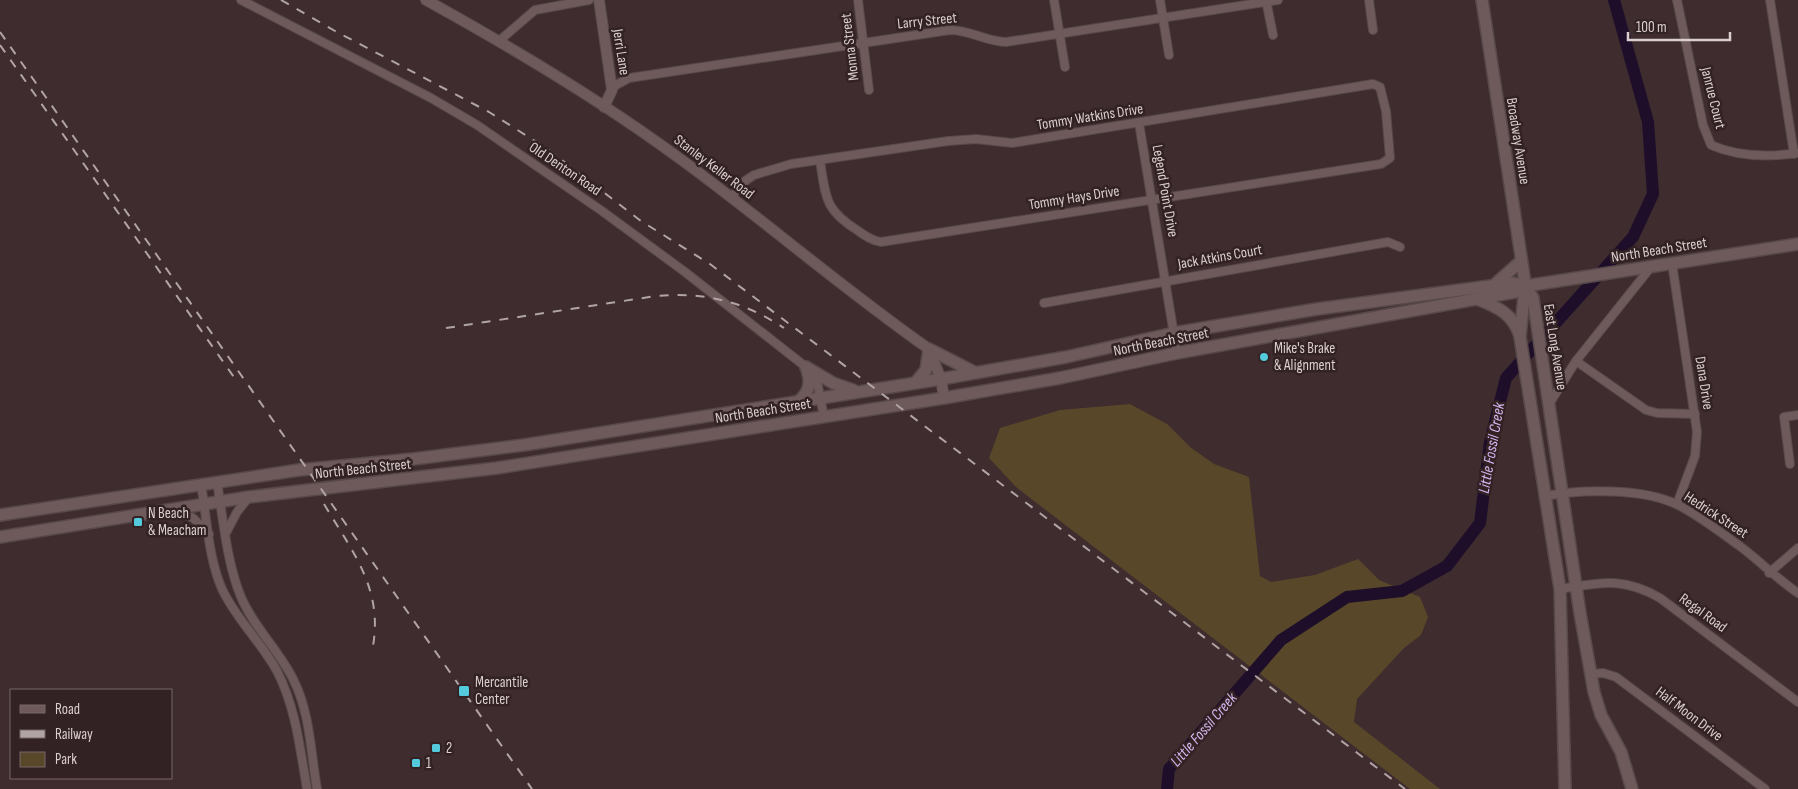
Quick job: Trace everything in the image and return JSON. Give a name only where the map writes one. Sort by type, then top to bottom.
[{"type":"main road","name":"Broadway Avenue","points":[[1482,0],[1525,286]]},
{"type":"main road","name":"North Beach Street","points":[[0,515],[299,470],[494,450],[976,373],[1174,333],[1317,309],[1513,283],[1525,286],[1798,244]]},
{"type":"main road","points":[[1492,286],[1522,261]]},
{"type":"main road","name":"North Beach Street","points":[[0,537],[249,497],[497,468],[944,398],[1060,378],[1177,353],[1516,292],[1525,286]]},
{"type":"main road","name":"East Long Avenue","points":[[1525,286],[1533,298],[1561,493],[1591,674],[1600,715],[1621,752],[1632,789]]},
{"type":"main road","name":"East Long Avenue","points":[[1525,286],[1520,337],[1560,589],[1565,789]]},
{"type":"main road","points":[[1476,299],[1503,311],[1517,327],[1520,337]]},
{"type":"main road","points":[[1317,309],[1320,328]]},
{"type":"main road","points":[[916,382],[926,370],[928,349],[976,373]]},
{"type":"main road","points":[[806,367],[833,383],[857,391]]},
{"type":"main road","points":[[799,401],[807,394],[810,386],[806,367]]},
{"type":"main road","points":[[632,428],[636,446]]},
{"type":"main road","points":[[494,450],[497,468]]},
{"type":"main road","points":[[107,499],[110,520]]},
{"type":"main road","points":[[53,507],[57,528]]},
{"type":"street","name":"Old Denton Road","points":[[241,0],[431,98],[476,125],[602,211],[685,272],[806,367],[817,381],[824,417]]},
{"type":"street","name":"Stanley Keller Road","points":[[428,0],[499,41],[604,106],[679,158],[928,349]]},
{"type":"street","points":[[499,41],[535,10],[589,0]]},
{"type":"street","name":"Jerri Lane","points":[[599,0],[612,90],[604,106]]},
{"type":"street","name":"Monna Street","points":[[858,0],[869,90]]},
{"type":"street","points":[[1054,0],[1065,67]]},
{"type":"street","points":[[1160,0],[1169,55]]},
{"type":"street","name":"Larry Street","points":[[612,90],[616,85],[629,78],[950,30],[972,32],[998,42],[1278,0]]},
{"type":"street","points":[[1369,0],[1373,30]]},
{"type":"street","name":"Janrue Court","points":[[1676,0],[1703,125],[1711,145],[1722,150],[1744,154],[1770,156],[1796,153]]},
{"type":"street","points":[[1770,0],[1796,153]]},
{"type":"street","points":[[1266,1],[1273,34]]},
{"type":"street","name":"Tommy Watkins Drive","points":[[731,198],[742,184],[761,172],[791,164],[976,139],[1012,143],[1373,84],[1380,87],[1391,146],[1390,158],[1381,164]]},
{"type":"street","name":"Legend Point Drive","points":[[1139,123],[1177,353]]},
{"type":"street","name":"Tommy Hays Drive","points":[[820,161],[826,198],[832,211],[866,237],[881,242],[1381,164]]},
{"type":"street","name":"Jack Atkins Court","points":[[1044,303],[1388,242],[1400,247]]},
{"type":"street","name":"Dana Drive","points":[[1672,264],[1697,432],[1695,456],[1677,504]]},
{"type":"street","points":[[1549,404],[1576,361],[1651,267]]},
{"type":"street","points":[[928,349],[940,379],[944,398]]},
{"type":"street","points":[[1576,361],[1646,410],[1657,413],[1695,414]]},
{"type":"street","points":[[1790,464],[1784,417],[1798,415]]},
{"type":"street","points":[[218,482],[226,533],[241,597],[253,620],[295,682],[306,720],[317,789]]},
{"type":"street","points":[[201,484],[215,567],[222,588],[244,626],[276,670],[287,693],[294,715],[306,789]]},
{"type":"street","name":"Hedrick Street","points":[[1545,496],[1561,493],[1631,492],[1677,504],[1743,548],[1769,573],[1798,593]]},
{"type":"street","points":[[226,533],[236,512],[249,497]]},
{"type":"street","points":[[171,510],[193,518],[209,534]]},
{"type":"street","points":[[1769,573],[1798,548]]},
{"type":"street","name":"Regal Road","points":[[1560,589],[1607,582],[1625,583],[1642,588],[1660,598],[1798,702]]},
{"type":"street","name":"Half Moon Drive","points":[[1591,674],[1602,673],[1616,677],[1765,789]]},
{"type":"green space","points":[[1130,404],[1167,424],[1190,447],[1214,464],[1249,477],[1260,576],[1271,582],[1315,575],[1358,559],[1379,580],[1420,597],[1428,617],[1421,635],[1404,648],[1357,699],[1354,722],[1440,789],[1410,789],[1016,487],[989,458],[1000,428],[1060,410]]},
{"type":"waterway","name":"Little Fossil Creek","points":[[1167,789],[1169,769],[1281,640],[1347,597],[1402,591],[1447,566],[1480,523],[1490,442],[1506,378],[1633,237],[1653,194],[1648,122],[1614,0]]},
{"type":"railway","points":[[281,0],[335,31],[489,112],[546,148],[641,221],[710,264],[1405,789]]},
{"type":"railway","points":[[0,32],[532,789]]},
{"type":"railway","points":[[0,45],[236,380]]},
{"type":"railway","points":[[446,328],[656,296],[674,295],[723,300],[754,311],[784,328]]},
{"type":"railway","points":[[324,504],[354,554],[369,588],[375,625],[373,646]]},
{"type":"place","name":"Mike's Brake & Alignment","points":[[1264,357]]},
{"type":"place","name":"N Beach & Meacham","points":[[138,522]]},
{"type":"place","name":"Mercantile Center","points":[[464,691]]},
{"type":"place","name":"2","points":[[436,748]]},
{"type":"place","name":"1","points":[[416,763]]}]
